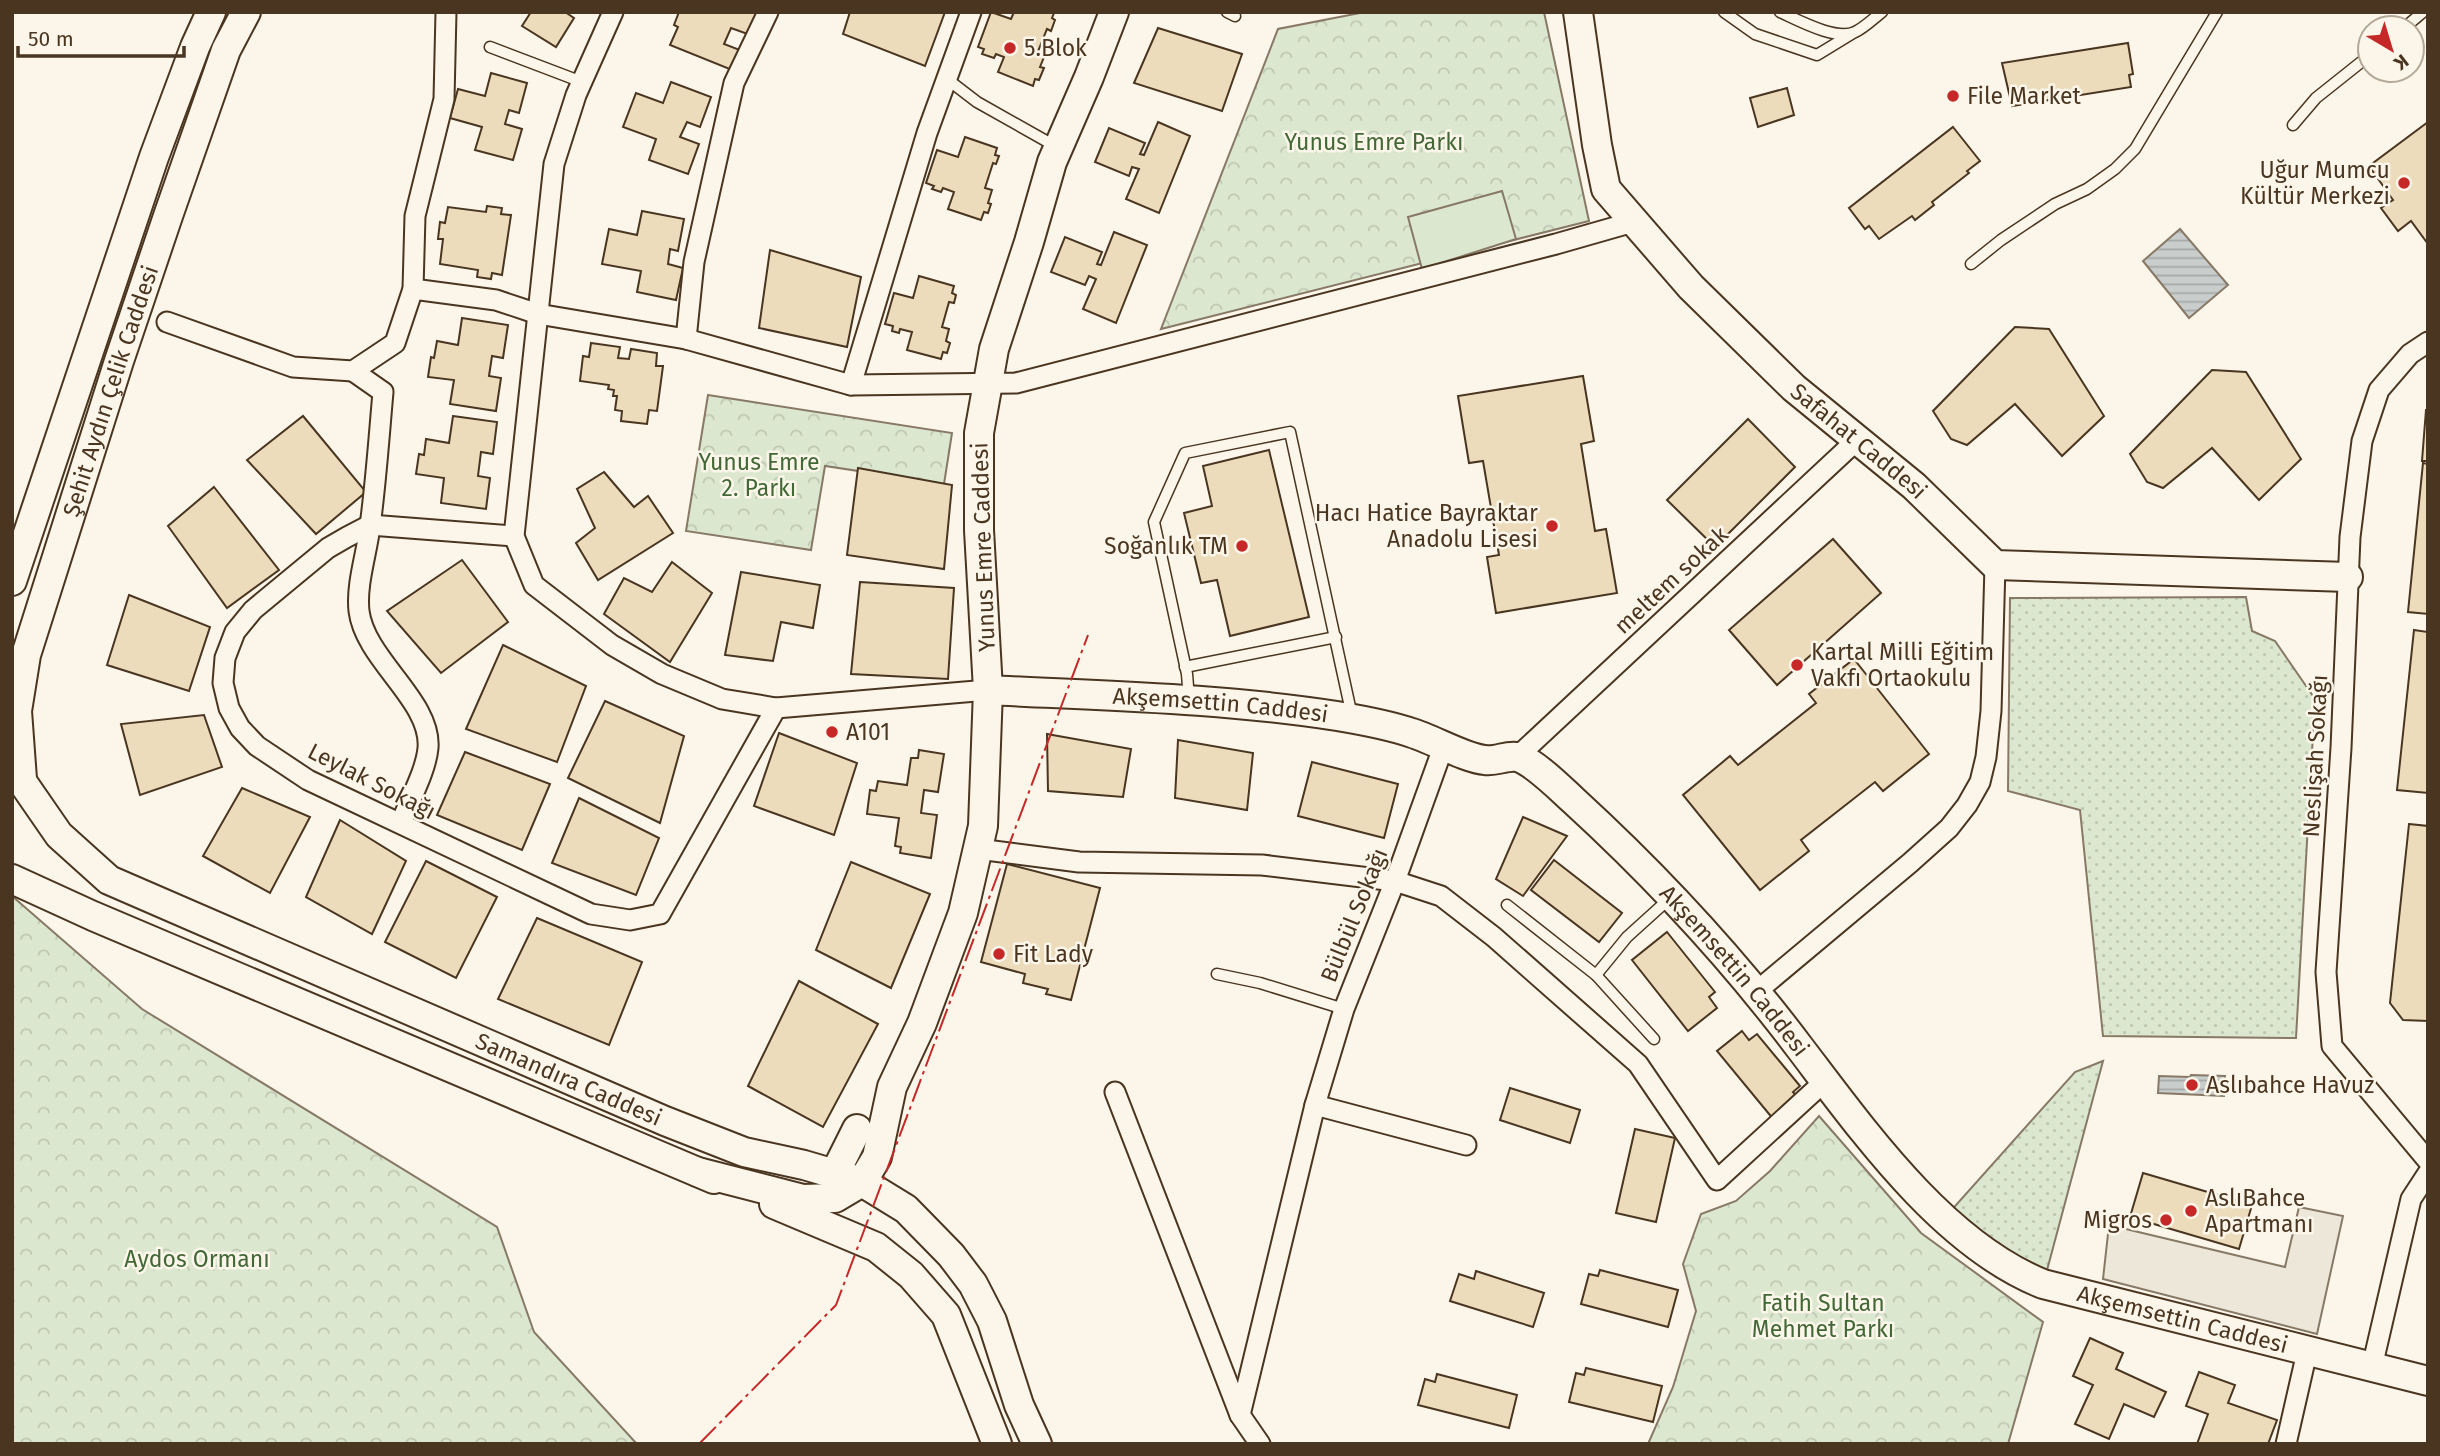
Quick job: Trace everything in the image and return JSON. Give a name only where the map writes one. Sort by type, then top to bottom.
[{"type":"main road","name":"Şehit Aydın Çelik Caddesi","points":[[12,581],[18,556],[154,157],[211,12]]},
{"type":"main road","name":"Şehit Aydın Çelik Caddesi","points":[[15,781],[17,711],[26,655],[168,216],[226,50],[246,12]]},
{"type":"main road","name":"Yunus Emre Caddesi","points":[[892,1087],[922,1023],[963,913],[983,826],[988,690],[979,530],[978,433],[994,349],[1058,148],[1090,77],[1114,12]]},
{"type":"main road","name":"Safahat Caddesi","points":[[1578,12],[1597,145],[1606,188],[1691,287],[1794,388],[1914,486],[1995,565]]},
{"type":"main road","points":[[1995,565],[2348,577]]},
{"type":"main road","name":"Akşemsettin Caddesi","points":[[988,690],[1189,699],[1353,719],[1410,732],[1484,761],[1517,757],[1546,776],[1609,833],[1672,897],[1757,991],[1868,1138],[1943,1216],[1996,1260],[2023,1276],[2056,1287],[2428,1381]]},
{"type":"main road","name":"Samandıra Caddesi","points":[[15,781],[59,835],[108,880],[665,1121],[744,1153],[803,1165],[844,1185],[906,1209],[951,1255],[973,1284],[992,1321],[1019,1405],[1037,1444]]},
{"type":"main road","name":"Samandıra Caddesi","points":[[12,879],[93,916],[876,1247],[911,1275],[946,1315],[997,1444]]},
{"type":"main road","points":[[876,1247],[844,1185],[839,1163],[858,1129],[892,1087]]},
{"type":"main road","points":[[892,1087],[877,1157],[888,1184],[906,1209]]},
{"type":"main road","points":[[803,1165],[858,1129]]},
{"type":"main road","points":[[698,1172],[803,1199],[844,1185],[877,1157]]},
{"type":"street","points":[[353,371],[395,343],[413,289],[415,216],[444,99],[446,12]]},
{"type":"street","points":[[613,12],[582,82],[554,164],[514,536],[534,585],[612,645],[662,674],[722,699],[776,708],[988,690]]},
{"type":"street","points":[[685,338],[694,262],[734,83],[768,12]]},
{"type":"street","points":[[850,385],[928,133],[971,12]]},
{"type":"street","points":[[413,289],[496,300],[538,314],[685,338],[850,385],[1017,383],[1633,222]]},
{"type":"street","points":[[167,323],[293,367],[353,371],[383,393],[370,526],[359,596],[362,622],[368,639],[420,714],[428,736],[426,760],[401,823]]},
{"type":"street","name":"Neslişah Sokağı","points":[[2428,342],[2410,354],[2379,390],[2362,441],[2350,537],[2341,748],[2326,972],[2332,1046],[2428,1161]]},
{"type":"street","name":"meltem sokak","points":[[1517,757],[1858,439]]},
{"type":"street","points":[[370,526],[514,536]]},
{"type":"street","name":"Leylak Sokağı","points":[[370,526],[328,548],[253,610],[235,632],[225,657],[223,683],[229,708],[240,728],[257,746],[308,780],[591,914],[630,920],[660,914],[776,708]]},
{"type":"street","points":[[1757,991],[1949,828],[1980,782],[1986,757],[1991,711],[1995,565]]},
{"type":"street","name":"Bülbül Sokağı","points":[[1240,1415],[1315,1105],[1344,1009],[1395,881],[1444,745]]},
{"type":"street","points":[[978,849],[1079,862],[1262,865],[1395,881],[1441,896],[1494,937],[1638,1064],[1717,1180],[1825,1081]]},
{"type":"street","points":[[1115,1092],[1240,1415],[1260,1444]]},
{"type":"street","points":[[1315,1105],[1466,1145]]},
{"type":"street","points":[[2372,1367],[2411,1199],[2428,1172]]},
{"type":"street","points":[[2286,1444],[2308,1352]]},
{"type":"lane","points":[[1724,12],[1755,34],[1817,55],[1879,13]]},
{"type":"lane","points":[[1780,12],[1814,27],[1839,34],[1853,33]]},
{"type":"lane","points":[[1971,264],[2055,204],[2087,190],[2115,169],[2135,149],[2217,12]]},
{"type":"lane","points":[[490,47],[582,82]]},
{"type":"lane","points":[[2293,125],[2316,98],[2356,66]]},
{"type":"lane","points":[[947,79],[977,102],[1058,148]]},
{"type":"lane","points":[[1189,699],[1185,667],[1154,522],[1185,453],[1290,432],[1353,719]]},
{"type":"lane","points":[[1185,667],[1336,637]]},
{"type":"lane","points":[[1597,975],[1627,937],[1672,897]]},
{"type":"lane","points":[[1507,905],[1597,975],[1654,1039]]},
{"type":"lane","points":[[1217,974],[1260,983],[1344,1009]]},
{"type":"green space","name":"Yunus Emre Parkı","points":[[1365,12],[1544,12],[1589,221],[1161,329],[1278,29]]},
{"type":"green space","points":[[1502,191],[1516,239],[1422,269],[1408,217]]},
{"type":"green space","name":"Yunus Emre 2. Parkı","points":[[708,395],[952,433],[944,484],[825,466],[811,550],[686,531]]},
{"type":"green space","points":[[2246,597],[2252,631],[2275,641],[2315,699],[2296,1038],[2103,1036],[2080,810],[2008,791],[2010,598]]},
{"type":"green space","name":"Aydos Ormanı","points":[[12,896],[142,1009],[497,1227],[534,1332],[637,1444],[12,1444]]},
{"type":"green space","points":[[2103,1061],[2046,1274],[1948,1214],[2075,1072]]},
{"type":"green space","name":"Fatih Sultan Mehmet Parkı","points":[[1819,1116],[1921,1233],[2043,1322],[2008,1444],[1648,1444],[1673,1387],[1696,1311],[1683,1264],[1701,1214],[1736,1201],[1770,1171]]},
{"type":"shaded area","points":[[2180,229],[2228,285],[2189,318],[2143,261]]},
{"type":"shaded area","name":"Aslıbahce Havuz","points":[[2159,1076],[2225,1076],[2224,1096],[2158,1093]]},
{"type":"shaded area","points":[[2299,1207],[2343,1216],[2317,1334],[2103,1279],[2109,1225],[2285,1267]]},
{"type":"building","points":[[531,12],[565,12],[574,18],[556,47],[522,26]]},
{"type":"building","points":[[679,12],[757,12],[753,36],[731,28],[724,44],[745,52],[737,72],[670,45],[678,27],[674,25]]},
{"type":"building","points":[[850,12],[945,12],[925,66],[843,34]]},
{"type":"building","name":"5.Blok","points":[[991,12],[1011,19],[1014,12],[1054,13],[1052,18],[1055,20],[1051,31],[1047,29],[1037,54],[1044,57],[1040,67],[1044,68],[1033,86],[998,72],[1004,57],[996,54],[994,58],[982,54],[984,49],[978,47]]},
{"type":"building","points":[[1158,28],[1242,54],[1222,111],[1134,83]]},
{"type":"building","points":[[2128,43],[2133,74],[2129,75],[2131,87],[2012,106],[2002,63]]},
{"type":"building","points":[[491,73],[527,83],[519,113],[509,110],[505,124],[522,129],[513,160],[475,150],[482,127],[450,118],[458,89],[485,96]]},
{"type":"building","points":[[671,82],[711,97],[700,127],[687,122],[680,137],[699,144],[688,174],[649,160],[656,139],[623,127],[636,93],[663,103]]},
{"type":"building","points":[[1787,88],[1794,115],[1758,127],[1750,98]]},
{"type":"building","points":[[1158,122],[1190,136],[1159,213],[1126,199],[1139,169],[1132,167],[1129,176],[1095,162],[1109,128],[1145,143],[1140,154],[1144,155]]},
{"type":"building","name":"Uğur Mumcu Kültür Merkezi","points":[[2428,122],[2428,244],[2411,221],[2398,231],[2381,208],[2393,200],[2369,166]]},
{"type":"building","points":[[1953,127],[1980,161],[1915,220],[1912,216],[1879,239],[1869,226],[1865,229],[1849,208]]},
{"type":"building","points":[[965,137],[997,148],[995,155],[999,156],[996,164],[993,163],[985,188],[992,190],[988,203],[991,204],[988,213],[984,212],[981,220],[948,209],[954,192],[943,188],[941,192],[926,183],[937,150],[958,157]]},
{"type":"building","points":[[487,206],[502,208],[501,214],[511,215],[502,275],[492,273],[491,279],[477,277],[478,270],[440,264],[443,239],[438,239],[440,222],[445,223],[448,207],[486,212]]},
{"type":"building","points":[[642,211],[684,219],[678,251],[670,249],[668,264],[683,268],[676,300],[637,292],[641,271],[602,264],[609,229],[637,235]]},
{"type":"building","points":[[1114,232],[1147,245],[1116,323],[1083,309],[1096,279],[1089,276],[1085,285],[1051,272],[1065,237],[1102,252],[1097,264],[1101,265]]},
{"type":"building","points":[[770,250],[861,277],[847,347],[759,328]]},
{"type":"building","points":[[919,276],[954,286],[954,303],[949,302],[942,327],[949,329],[946,341],[950,343],[947,353],[943,352],[941,359],[907,350],[912,332],[900,329],[899,333],[892,331],[893,326],[885,324],[894,293],[913,298]]},
{"type":"building","points":[[462,318],[508,325],[503,358],[492,356],[489,376],[501,378],[496,411],[450,404],[454,380],[428,377],[437,341],[458,345]]},
{"type":"building","points":[[2015,327],[2049,329],[2104,416],[2062,456],[2015,404],[1967,445],[1951,439],[1933,411]]},
{"type":"building","points":[[591,343],[620,347],[618,358],[629,359],[631,349],[657,353],[656,366],[663,366],[657,411],[649,410],[647,424],[621,421],[622,411],[615,410],[617,396],[613,396],[614,390],[608,389],[609,385],[580,381],[583,356],[589,357]]},
{"type":"building","points":[[2212,370],[2246,372],[2301,459],[2259,500],[2212,448],[2163,488],[2147,482],[2130,454]]},
{"type":"building","points":[[1583,376],[1594,441],[1581,444],[1595,531],[1606,529],[1617,593],[1496,613],[1487,557],[1499,555],[1483,461],[1469,463],[1458,396]]},
{"type":"building","points":[[2426,410],[2428,461],[2422,461]]},
{"type":"building","points":[[303,416],[366,492],[316,534],[247,460]]},
{"type":"building","points":[[453,416],[497,422],[493,454],[481,452],[478,476],[490,478],[486,509],[441,503],[444,478],[416,474],[419,454],[424,455],[426,439],[449,443]]},
{"type":"building","points":[[1748,419],[1795,467],[1715,547],[1667,500]]},
{"type":"building","name":"Soğanlık TM","points":[[1269,450],[1309,617],[1230,636],[1217,580],[1201,583],[1184,513],[1212,506],[1203,466]]},
{"type":"building","points":[[2423,463],[2428,464],[2428,614],[2408,612]]},
{"type":"building","points":[[858,468],[952,485],[944,569],[847,555]]},
{"type":"building","points":[[604,472],[634,507],[648,496],[673,533],[598,580],[576,543],[595,528],[577,489]]},
{"type":"building","points":[[214,487],[279,570],[227,608],[168,526]]},
{"type":"building","points":[[1833,539],[1881,593],[1777,685],[1729,630]]},
{"type":"building","points":[[462,560],[508,622],[441,673],[387,611]]},
{"type":"building","points":[[672,562],[712,593],[670,662],[604,614],[624,578],[652,592]]},
{"type":"building","points":[[741,572],[820,585],[813,628],[781,622],[773,661],[725,655]]},
{"type":"building","points":[[860,582],[954,588],[948,679],[851,674]]},
{"type":"building","points":[[129,595],[210,627],[189,691],[107,665]]},
{"type":"building","points":[[2414,630],[2428,632],[2428,793],[2397,790]]},
{"type":"building","points":[[503,645],[586,686],[557,762],[466,729]]},
{"type":"building","points":[[1854,659],[1929,754],[1883,791],[1875,782],[1801,840],[1809,851],[1760,890],[1683,795],[1730,756],[1738,765],[1816,703],[1809,694]]},
{"type":"building","points":[[605,701],[684,736],[660,823],[568,778]]},
{"type":"building","points":[[204,715],[222,767],[140,795],[121,724]]},
{"type":"building","points":[[779,733],[857,763],[834,835],[754,806]]},
{"type":"building","points":[[1047,734],[1131,749],[1123,797],[1048,791]]},
{"type":"building","points":[[1178,740],[1253,753],[1247,810],[1175,798]]},
{"type":"building","points":[[919,750],[944,754],[938,792],[924,790],[921,813],[937,815],[931,858],[900,853],[901,847],[895,846],[899,818],[867,814],[870,790],[876,791],[878,781],[907,785],[911,758],[918,758]]},
{"type":"building","points":[[465,752],[550,784],[522,850],[437,815]]},
{"type":"building","points":[[1312,762],[1398,784],[1384,838],[1298,816]]},
{"type":"building","points":[[242,788],[310,817],[270,893],[203,856]]},
{"type":"building","points":[[579,798],[659,838],[636,895],[552,863]]},
{"type":"building","points":[[1523,817],[1567,836],[1523,896],[1496,879]]},
{"type":"building","points":[[340,820],[406,861],[372,934],[306,897]]},
{"type":"building","points":[[2409,824],[2428,826],[2428,1021],[2403,1020],[2390,1003]]},
{"type":"building","points":[[1554,860],[1622,913],[1599,942],[1531,890]]},
{"type":"building","points":[[426,861],[497,897],[456,978],[385,942]]},
{"type":"building","points":[[851,862],[930,894],[891,988],[816,950]]},
{"type":"building","points":[[1007,864],[1100,888],[1071,1000],[1046,994],[1048,989],[1023,983],[1025,974],[981,962]]},
{"type":"building","points":[[537,918],[642,962],[609,1045],[498,999]]},
{"type":"building","points":[[1667,932],[1715,992],[1709,997],[1717,1008],[1688,1031],[1632,960]]},
{"type":"building","points":[[799,981],[878,1024],[823,1127],[748,1086]]},
{"type":"building","points":[[1742,1031],[1749,1040],[1757,1034],[1800,1086],[1793,1092],[1799,1099],[1774,1120],[1717,1051]]},
{"type":"building","points":[[1510,1088],[1580,1110],[1570,1143],[1500,1120]]},
{"type":"building","points":[[1635,1129],[1675,1138],[1656,1222],[1616,1213]]},
{"type":"building","name":"AslıBahce Apartmanı","points":[[2143,1173],[2252,1205],[2239,1249],[2130,1217]]},
{"type":"building","points":[[1600,1270],[1678,1290],[1668,1327],[1581,1304],[1589,1274],[1598,1276]]},
{"type":"building","points":[[1476,1271],[1544,1293],[1533,1327],[1450,1301],[1459,1274],[1474,1279]]},
{"type":"building","points":[[2090,1338],[2123,1353],[2116,1369],[2166,1392],[2154,1417],[2124,1404],[2109,1439],[2075,1424],[2093,1385],[2073,1376]]},
{"type":"building","points":[[1586,1368],[1662,1386],[1653,1422],[1569,1402],[1576,1373],[1584,1375]]},
{"type":"building","points":[[2199,1372],[2235,1385],[2228,1403],[2277,1420],[2268,1444],[2197,1444],[2208,1414],[2186,1406]]},
{"type":"building","points":[[1437,1374],[1517,1395],[1509,1428],[1418,1405],[1425,1379],[1435,1382]]},
{"type":"power","points":[[699,1444],[836,1305],[1088,635]]},
{"type":"place","name":"5.Blok","points":[[1010,48]]},
{"type":"place","name":"File Market","points":[[1953,96]]},
{"type":"place","name":"Uğur Mumcu Kültür Merkezi","points":[[2404,183]]},
{"type":"place","name":"Hacı Hatice Bayraktar Anadolu Lisesi","points":[[1552,526]]},
{"type":"place","name":"Soğanlık TM","points":[[1242,546]]},
{"type":"place","name":"Kartal Milli Eğitim Vakfı Ortaokulu","points":[[1797,665]]},
{"type":"place","name":"A101","points":[[832,732]]},
{"type":"place","name":"Fit Lady","points":[[999,954]]},
{"type":"place","name":"Aslıbahce Havuz","points":[[2192,1085]]},
{"type":"place","name":"AslıBahce Apartmanı","points":[[2191,1211]]},
{"type":"place","name":"Migros","points":[[2166,1220]]}]
